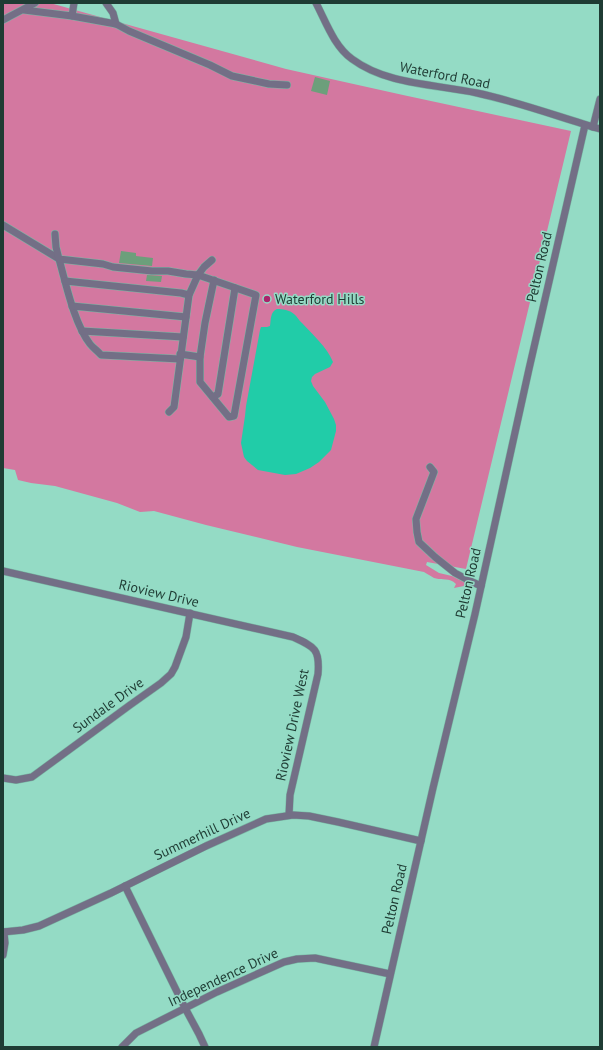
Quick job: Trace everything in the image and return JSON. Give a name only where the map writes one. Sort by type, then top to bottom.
[{"type":"street","points":[[3,20],[35,3]]},
{"type":"street","points":[[72,16],[74,3]]},
{"type":"street","points":[[106,3],[113,13],[116,24]]},
{"type":"street","name":"Waterford Road","points":[[316,3],[335,41],[342,50],[350,58],[372,71],[401,80],[476,93],[544,111],[596,128]]},
{"type":"street","points":[[24,10],[72,16],[116,24],[135,34],[210,65],[232,76],[269,84],[287,85]]},
{"type":"street","points":[[596,128],[600,99]]},
{"type":"street","name":"Pelton Road","points":[[374,1047],[481,586],[585,125]]},
{"type":"street","points":[[3,225],[59,259],[103,264],[121,268],[198,274],[256,295],[234,416],[230,417],[200,382],[200,357],[214,280]]},
{"type":"street","points":[[55,234],[56,247],[72,306],[82,331],[90,344],[101,355],[200,357]]},
{"type":"street","points":[[169,412],[174,407],[189,295],[198,274],[212,260]]},
{"type":"street","points":[[65,281],[189,295]]},
{"type":"street","points":[[213,397],[218,394],[235,288]]},
{"type":"street","points":[[72,306],[186,317]]},
{"type":"street","points":[[82,331],[183,337]]},
{"type":"street","points":[[430,466],[434,472],[416,519],[419,542],[455,573],[481,586]]},
{"type":"street","name":"Rioview Drive","points":[[3,571],[293,638],[308,644]]},
{"type":"street","name":"Sundale Drive","points":[[3,778],[16,780],[32,777],[162,683],[172,674],[175,668],[186,637],[190,614]]},
{"type":"street","name":"Rioview Drive West","points":[[290,815],[290,795],[318,674],[318,653],[308,644]]},
{"type":"street","name":"Summerhill Drive","points":[[4,932],[23,930],[39,926],[266,818],[290,815],[309,816],[421,841]]},
{"type":"street","points":[[125,886],[205,1047]]},
{"type":"street","points":[[3,955],[4,932]]},
{"type":"street","name":"Independence Drive","points":[[122,1047],[136,1033],[185,1008],[264,970],[297,958],[315,958],[390,974]]},
{"type":"shaded area","name":"Waterford Hills","points":[[3,3],[50,3],[286,69],[571,131],[466,569],[427,562],[426,565],[439,573],[452,576],[466,583],[464,586],[454,588],[456,584],[453,582],[434,578],[424,572],[297,547],[154,511],[140,512],[117,503],[55,486],[18,480],[15,470],[3,468]]},
{"type":"shaded area","points":[[277,309],[288,311],[295,315],[323,346],[333,362],[330,367],[315,374],[311,381],[325,402],[336,425],[331,450],[319,462],[310,468],[296,474],[285,475],[258,470],[244,457],[241,443],[246,406],[260,330],[261,327],[270,326],[272,314]]},
{"type":"building","points":[[315,77],[330,81],[327,95],[311,91]]},
{"type":"building","points":[[121,251],[136,253],[136,256],[153,258],[152,266],[119,263]]},
{"type":"building","points":[[147,275],[162,276],[161,282],[146,281]]},
{"type":"place","name":"Waterford Hills","points":[[267,299]]}]
